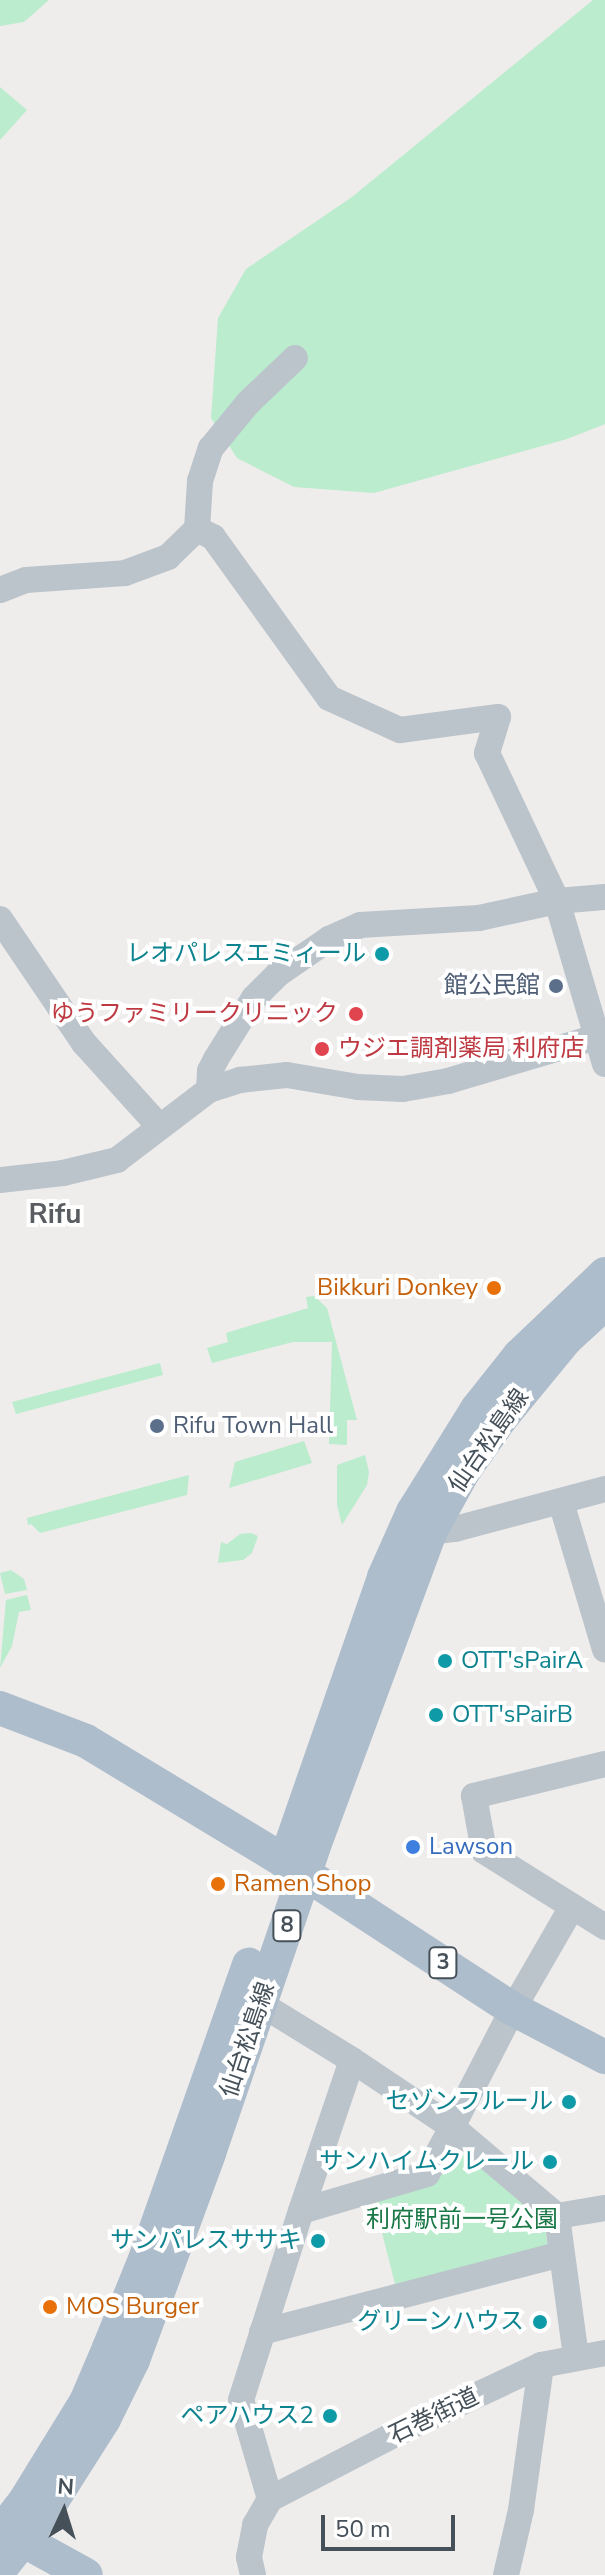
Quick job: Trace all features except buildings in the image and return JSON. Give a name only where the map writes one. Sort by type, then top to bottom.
[{"type":"main road","name":"仙台松島線","points":[[7,2533],[104,2419],[133,2360],[261,2004],[295,1867],[379,1590],[413,1512],[470,1419],[519,1356],[605,1274]]},
{"type":"main road","name":"仙台松島線","points":[[0,2569],[7,2533],[86,2402],[118,2329],[295,1867],[430,1532],[463,1472],[510,1406],[566,1339],[605,1303]]},
{"type":"main road","points":[[0,1708],[86,1741],[295,1867]]},
{"type":"main road","name":"3","points":[[295,1867],[513,2009],[605,2057]]},
{"type":"main road","points":[[7,2533],[86,2575]]},
{"type":"street","points":[[0,590],[26,580],[125,573],[168,557],[197,529],[200,481],[211,448],[248,403],[295,358]]},
{"type":"street","points":[[197,529],[213,537],[329,698],[400,730],[498,717],[487,753],[557,901],[605,1064]]},
{"type":"street","points":[[209,1090],[210,1071],[254,998],[278,974],[329,939],[360,925],[479,918],[557,901],[605,897]]},
{"type":"street","points":[[0,919],[84,1043],[159,1126]]},
{"type":"street","points":[[0,1180],[92,1168],[117,1160],[209,1090],[240,1080],[287,1075],[358,1087],[403,1089],[448,1081],[597,1037]]},
{"type":"street","points":[[430,1532],[605,1489]]},
{"type":"street","points":[[561,1502],[605,1650]]},
{"type":"street","points":[[605,1764],[474,1796],[484,1851],[605,1927]]},
{"type":"street","points":[[301,2211],[427,2174],[513,2009],[572,1907]]},
{"type":"street","points":[[261,2004],[452,2127],[557,2216],[576,2357]]},
{"type":"street","points":[[253,2575],[249,2557],[255,2525],[270,2499],[241,2400],[352,2060]]},
{"type":"street","points":[[557,2216],[605,2208]]},
{"type":"street","points":[[262,2332],[561,2254]]},
{"type":"street","name":"石巻街道","points":[[270,2499],[413,2425],[541,2365],[605,2353]]},
{"type":"street","points":[[506,2575],[521,2510],[541,2365]]},
{"type":"green space","points":[[0,0],[49,0],[24,22],[0,26]]},
{"type":"green space","points":[[593,0],[605,0],[605,424],[567,439],[374,493],[294,487],[237,458],[211,418],[218,318],[246,269],[352,197]]},
{"type":"green space","points":[[0,87],[27,110],[0,140]]},
{"type":"green space","points":[[314,1296],[327,1308],[357,1420],[347,1420],[347,1445],[329,1444],[332,1342],[293,1342],[212,1363],[207,1348],[228,1342],[226,1333],[308,1308],[306,1297]]},
{"type":"green space","points":[[160,1363],[163,1375],[16,1414],[12,1402]]},
{"type":"green space","points":[[304,1441],[312,1463],[229,1488],[235,1462]]},
{"type":"green space","points":[[365,1455],[369,1472],[367,1485],[342,1525],[337,1505],[337,1465]]},
{"type":"green space","points":[[189,1475],[187,1495],[40,1533],[31,1524],[28,1525],[27,1518]]},
{"type":"green space","points":[[240,1534],[258,1536],[252,1553],[243,1560],[218,1563],[221,1542],[227,1544]]},
{"type":"green space","points":[[11,1570],[24,1579],[27,1590],[5,1594],[0,1573]]},
{"type":"green space","points":[[27,1595],[31,1610],[19,1612],[12,1646],[0,1668],[6,1600]]},
{"type":"green space","name":"利府駅前一号公園","points":[[455,2143],[544,2223],[548,2246],[396,2288],[374,2201]]},
{"type":"place","name":"レオパレスエミィール","points":[[382,954]]},
{"type":"place","name":"館公民館","points":[[556,986]]},
{"type":"place","name":"ゆうファミリークリニック","points":[[356,1014]]},
{"type":"place","name":"ウジエ調剤薬局 利府店","points":[[322,1049]]},
{"type":"place","name":"Bikkuri Donkey","points":[[494,1288]]},
{"type":"place","name":"Rifu Town Hall","points":[[157,1426]]},
{"type":"place","name":"OTT'sPairA","points":[[445,1661]]},
{"type":"place","name":"OTT'sPairB","points":[[436,1715]]},
{"type":"place","name":"Lawson","points":[[413,1847]]},
{"type":"place","name":"Ramen Shop","points":[[218,1884]]},
{"type":"place","name":"セゾンフルール","points":[[569,2102]]},
{"type":"place","name":"サンハイムクレール","points":[[550,2162]]},
{"type":"place","name":"サンパレスササキ","points":[[318,2241]]},
{"type":"place","name":"MOS Burger","points":[[50,2307]]},
{"type":"place","name":"グリーンハウス","points":[[540,2322]]},
{"type":"place","name":"ペアハウス2","points":[[330,2416]]},
{"type":"district","name":"Rifu","points":[[55,1214]]}]
